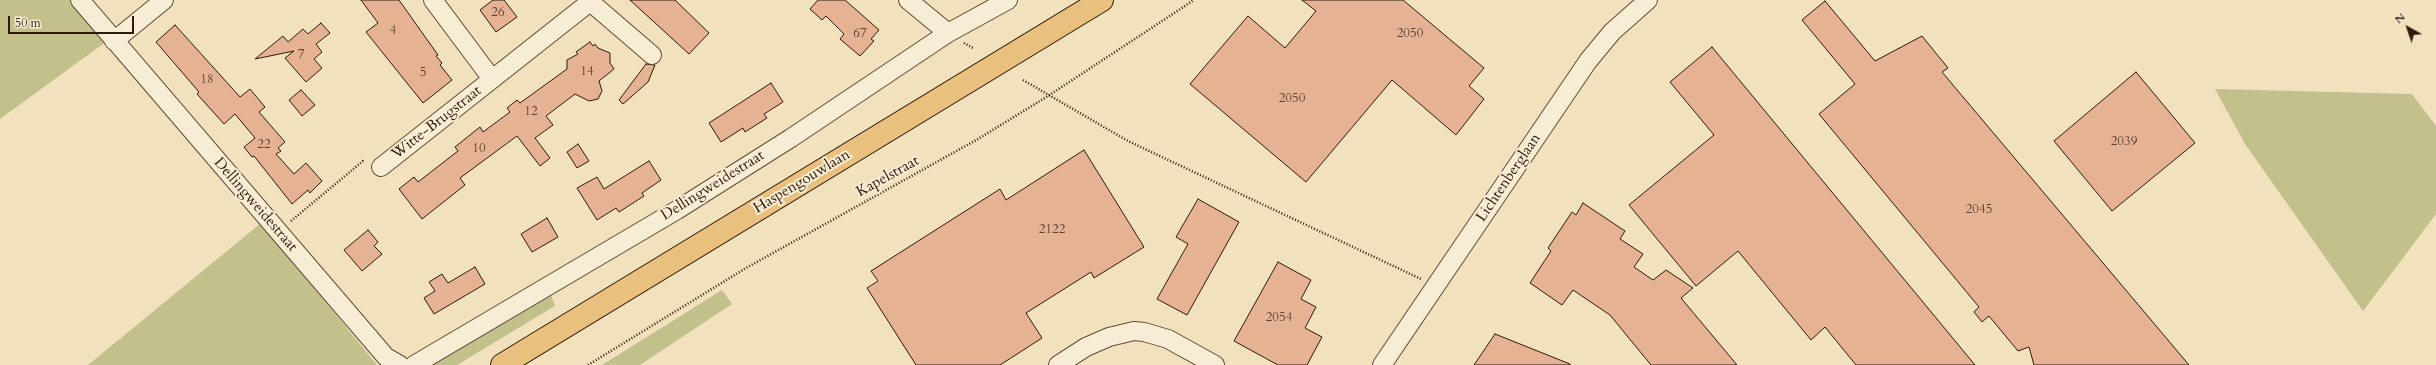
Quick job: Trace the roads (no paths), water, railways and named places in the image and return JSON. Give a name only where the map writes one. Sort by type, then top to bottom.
[{"type":"main road","name":"Haspengouwlaan","points":[[502,365],[1102,0]]},
{"type":"street","name":"Dellingweidestraat","points":[[80,0],[386,357],[400,365]]},
{"type":"street","points":[[114,41],[164,0]]},
{"type":"street","name":"Witte-Brugstraat","points":[[433,0],[492,79]]},
{"type":"street","points":[[908,0],[948,33]]},
{"type":"street","name":"Dellingweidestraat","points":[[414,365],[677,210],[791,138],[948,33],[1008,0]]},
{"type":"street","name":"Lichtenberglaan","points":[[1382,365],[1588,61],[1612,32],[1648,0]]},
{"type":"street","name":"Witte-Brugstraat","points":[[381,166],[589,1],[652,55]]},
{"type":"street","points":[[1058,365],[1086,347],[1109,337],[1134,331],[1144,332],[1168,339],[1215,365]]}]
